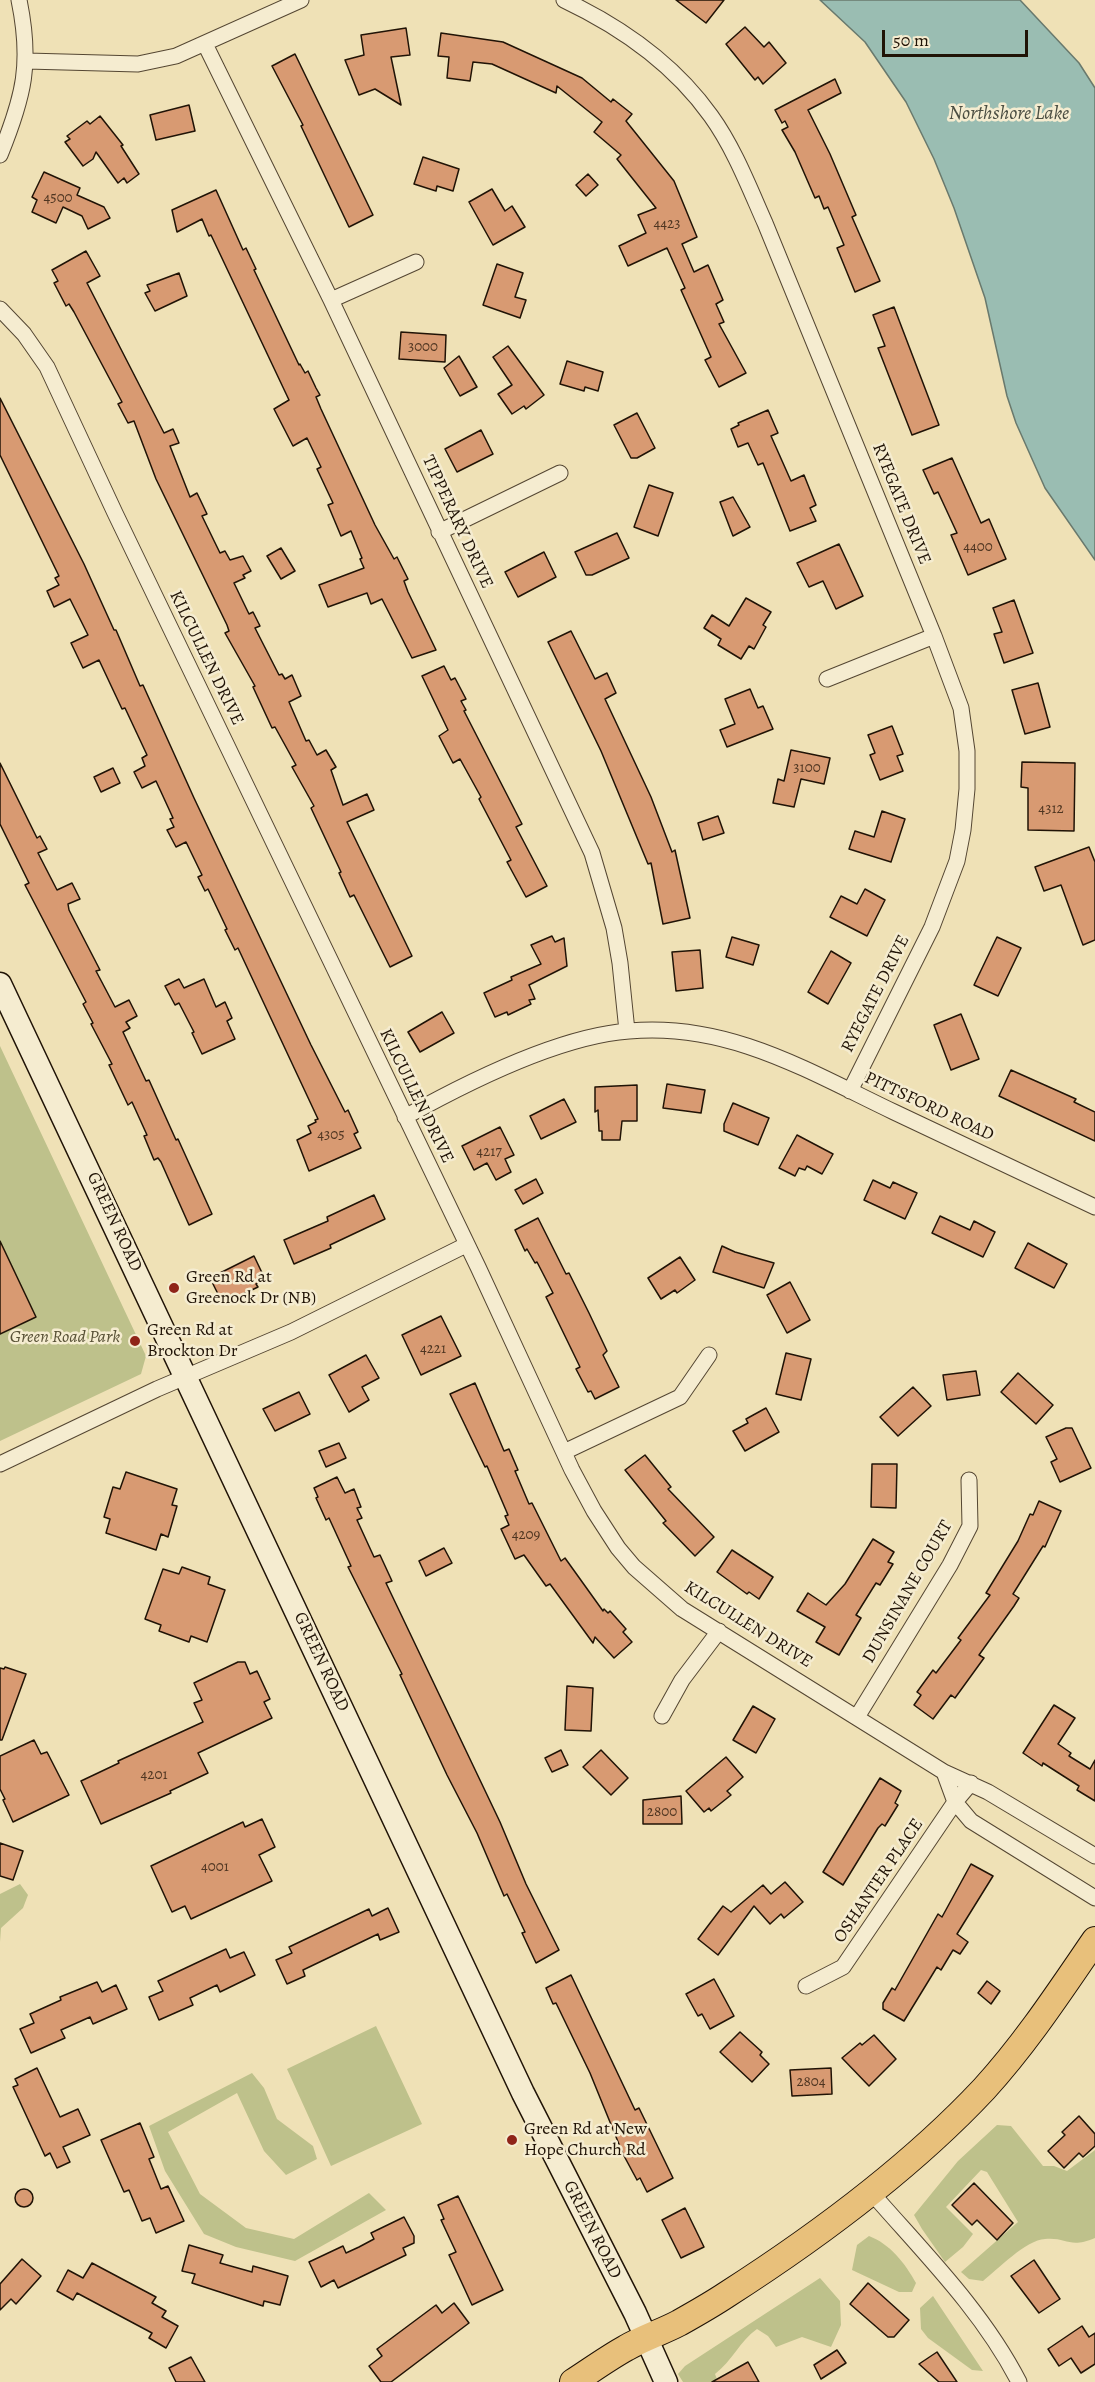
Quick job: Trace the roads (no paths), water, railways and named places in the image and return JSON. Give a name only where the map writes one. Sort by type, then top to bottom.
[{"type":"main road","points":[[573,2382],[625,2348],[678,2323],[734,2289],[813,2236],[870,2191],[936,2135],[990,2081],[1046,2014],[1095,1940]]},
{"type":"street","points":[[0,155],[23,92],[27,62],[25,29],[19,0]]},
{"type":"street","points":[[27,62],[138,64],[176,56],[301,0]]},
{"type":"street","name":"RYEGATE DRIVE","points":[[564,0],[611,24],[648,50],[682,81],[711,117],[737,162],[765,223],[934,636],[961,708],[967,751],[967,789],[957,861],[932,927],[850,1091]]},
{"type":"street","name":"TIPPERARY DRIVE","points":[[205,44],[331,300],[592,854],[614,928],[627,1031]]},
{"type":"street","points":[[331,300],[416,262]]},
{"type":"street","name":"KILCULLEN DRIVE","points":[[0,309],[24,334],[47,367],[564,1452],[594,1511],[618,1548],[634,1567],[682,1609],[944,1772],[971,1783],[1095,1857]]},
{"type":"street","points":[[440,532],[560,473]]},
{"type":"street","points":[[827,679],[934,636]]},
{"type":"street","name":"GREEN ROAD","points":[[0,984],[523,2093],[666,2382]]},
{"type":"street","name":"PITTSFORD ROAD","points":[[405,1116],[524,1059],[591,1037],[627,1031],[686,1032],[752,1046],[806,1068],[1095,1207]]},
{"type":"street","points":[[0,1464],[186,1377],[291,1332],[466,1245]]},
{"type":"street","points":[[564,1452],[680,1397],[709,1355]]},
{"type":"street","name":"DUNSINANE COURT","points":[[857,1717],[950,1565],[970,1526],[969,1479]]},
{"type":"street","points":[[662,1716],[682,1680],[719,1631]]},
{"type":"street","points":[[944,1772],[955,1802],[971,1821],[1095,1898]]},
{"type":"street","name":"OSHANTER PLACE","points":[[806,1986],[843,1967],[955,1802],[971,1783]]},
{"type":"street","points":[[870,2191],[958,2292],[989,2334],[1019,2382]]},
{"type":"water","name":"Northshore Lake","points":[[820,0],[1020,0],[1079,63],[1095,88],[1095,560],[1045,488],[1016,423],[1007,396],[985,298],[954,208],[934,159],[906,102],[865,42]]},
{"type":"place","name":"Green Rd at Greenock Dr (NB)","points":[[174,1288]]},
{"type":"place","name":"Green Rd at Brockton Dr","points":[[135,1341]]},
{"type":"place","name":"Green Rd at New Hope Church Rd","points":[[512,2140]]},
{"type":"park label","name":"Green Road Park","points":[[65,1338]]}]
